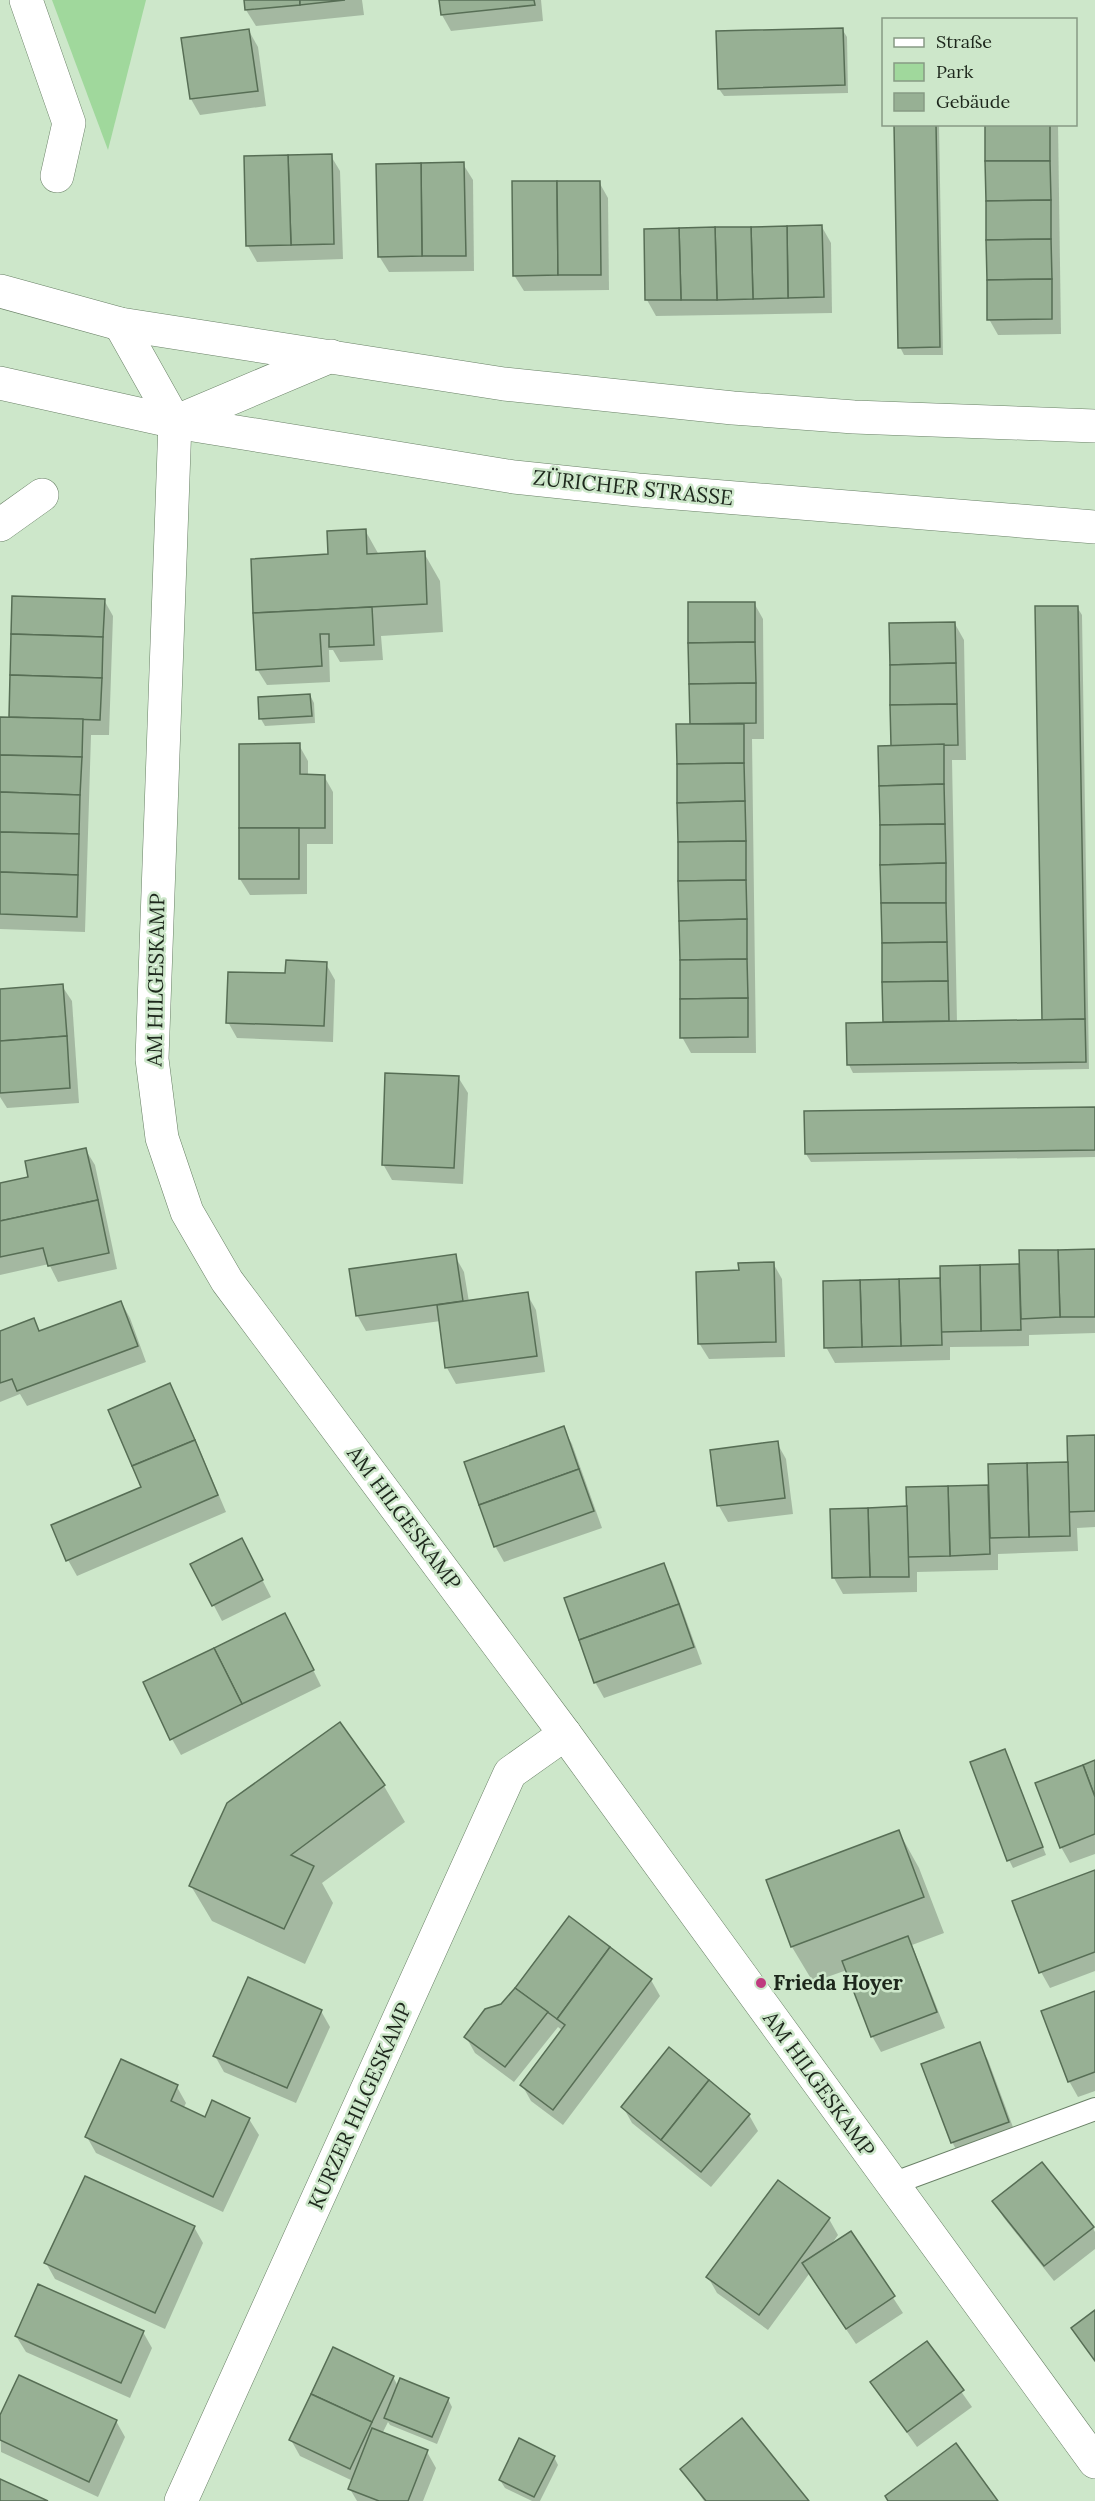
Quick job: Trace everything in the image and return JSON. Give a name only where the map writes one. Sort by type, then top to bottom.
[{"type":"street","points":[[26,0],[69,123],[57,176]]},
{"type":"street","points":[[0,291],[120,324],[504,384],[733,408],[854,417],[1095,426]]},
{"type":"street","points":[[120,324],[175,422],[331,356]]},
{"type":"street","name":"ZÜRICHER STRASSE","points":[[0,383],[175,422],[514,477],[638,490],[1095,527]]},
{"type":"street","name":"AM HILGESKAMP","points":[[175,422],[152,1059],[162,1138],[187,1212],[227,1281],[566,1734],[1095,2462]]},
{"type":"street","points":[[0,525],[42,495]]},
{"type":"street","name":"KURZER HILGESKAMP","points":[[181,2501],[510,1773],[566,1734]]},
{"type":"lane","points":[[892,2184],[1095,2109]]},
{"type":"green space","points":[[52,0],[146,0],[108,150]]},
{"type":"building","points":[[244,0],[300,0],[300,5],[245,10]]},
{"type":"building","points":[[300,0],[345,0],[300,5]]},
{"type":"building","points":[[439,0],[534,0],[535,5],[441,15]]},
{"type":"building","points":[[843,28],[845,85],[718,89],[716,31]]},
{"type":"building","points":[[249,29],[258,91],[190,99],[181,38]]},
{"type":"building","points":[[894,126],[936,126],[940,347],[898,348]]},
{"type":"building","points":[[985,126],[1050,126],[1050,161],[985,161]]},
{"type":"building","points":[[332,154],[334,244],[291,245],[288,155]]},
{"type":"building","points":[[288,155],[291,245],[246,246],[244,156]]},
{"type":"building","points":[[985,161],[1050,161],[1051,200],[986,201]]},
{"type":"building","points":[[464,162],[466,256],[422,256],[421,163]]},
{"type":"building","points":[[421,163],[422,256],[378,257],[376,164]]},
{"type":"building","points":[[512,181],[557,181],[558,275],[513,276]]},
{"type":"building","points":[[557,181],[600,181],[601,275],[558,275]]},
{"type":"building","points":[[1051,200],[1051,239],[986,240],[986,201]]},
{"type":"building","points":[[822,225],[824,297],[788,298],[787,226]]},
{"type":"building","points":[[787,226],[788,298],[753,299],[751,227]]},
{"type":"building","points":[[715,227],[751,227],[753,299],[717,300]]},
{"type":"building","points":[[715,227],[717,300],[681,300],[679,228]]},
{"type":"building","points":[[679,228],[681,300],[645,300],[644,229]]},
{"type":"building","points":[[1051,239],[1052,279],[987,280],[986,240]]},
{"type":"building","points":[[1052,279],[1052,319],[987,320],[987,280]]},
{"type":"building","points":[[366,529],[367,554],[425,551],[427,604],[253,613],[251,559],[328,554],[327,531]]},
{"type":"building","points":[[12,596],[105,599],[103,637],[11,634]]},
{"type":"building","points":[[688,602],[755,602],[755,642],[688,643]]},
{"type":"building","points":[[1035,606],[1078,606],[1085,1019],[1042,1020]]},
{"type":"building","points":[[372,607],[374,645],[329,647],[329,634],[320,634],[322,666],[256,670],[253,613]]},
{"type":"building","points":[[955,622],[956,663],[890,665],[889,623]]},
{"type":"building","points":[[11,634],[103,637],[102,678],[10,675]]},
{"type":"building","points":[[755,642],[756,683],[689,684],[688,643]]},
{"type":"building","points":[[956,663],[957,704],[890,705],[890,665]]},
{"type":"building","points":[[10,675],[102,678],[100,720],[9,717]]},
{"type":"building","points":[[756,683],[756,723],[690,724],[689,684]]},
{"type":"building","points":[[310,694],[312,716],[259,719],[258,697]]},
{"type":"building","points":[[957,704],[958,745],[891,746],[890,705]]},
{"type":"building","points":[[0,717],[83,719],[82,757],[0,755]]},
{"type":"building","points":[[676,724],[744,724],[744,763],[677,764]]},
{"type":"building","points":[[300,743],[300,774],[325,775],[325,828],[239,828],[239,744]]},
{"type":"building","points":[[944,744],[944,784],[879,786],[878,746]]},
{"type":"building","points":[[0,755],[82,757],[80,795],[0,792]]},
{"type":"building","points":[[744,763],[745,801],[677,803],[677,764]]},
{"type":"building","points":[[944,784],[945,824],[880,825],[879,786]]},
{"type":"building","points":[[0,792],[80,795],[79,834],[0,832]]},
{"type":"building","points":[[745,801],[746,841],[678,842],[677,803]]},
{"type":"building","points":[[945,824],[946,863],[880,865],[880,825]]},
{"type":"building","points":[[239,828],[299,828],[299,879],[239,879]]},
{"type":"building","points":[[0,832],[79,834],[78,875],[0,872]]},
{"type":"building","points":[[746,841],[746,880],[678,881],[678,842]]},
{"type":"building","points":[[946,863],[946,903],[881,903],[880,865]]},
{"type":"building","points":[[0,872],[78,875],[77,917],[0,914]]},
{"type":"building","points":[[746,880],[747,919],[679,921],[678,881]]},
{"type":"building","points":[[881,903],[946,903],[947,942],[882,943]]},
{"type":"building","points":[[747,919],[747,959],[680,960],[679,921]]},
{"type":"building","points":[[947,942],[948,981],[882,982],[882,943]]},
{"type":"building","points":[[747,959],[748,998],[680,999],[680,960]]},
{"type":"building","points":[[286,960],[327,962],[324,1026],[226,1023],[228,972],[285,973]]},
{"type":"building","points":[[948,981],[949,1021],[883,1022],[882,982]]},
{"type":"building","points":[[63,984],[67,1036],[0,1041],[0,989]]},
{"type":"building","points":[[748,998],[748,1037],[680,1038],[680,999]]},
{"type":"building","points":[[1085,1019],[1086,1062],[847,1065],[846,1023]]},
{"type":"building","points":[[67,1036],[70,1088],[0,1093],[0,1041]]},
{"type":"building","points":[[385,1073],[459,1076],[454,1168],[382,1165]]},
{"type":"building","points":[[1095,1107],[1095,1150],[805,1154],[804,1111]]},
{"type":"building","points":[[86,1148],[98,1200],[0,1221],[0,1183],[28,1177],[25,1161]]},
{"type":"building","points":[[98,1200],[109,1253],[48,1266],[43,1248],[0,1257],[0,1221]]},
{"type":"building","points":[[1095,1249],[1095,1317],[1060,1317],[1058,1250]]},
{"type":"building","points":[[1019,1250],[1058,1250],[1060,1317],[1021,1319]]},
{"type":"building","points":[[456,1254],[463,1301],[356,1316],[349,1269]]},
{"type":"building","points":[[774,1262],[776,1342],[698,1344],[696,1272],[739,1270],[738,1263]]},
{"type":"building","points":[[1019,1264],[1021,1330],[981,1331],[980,1265]]},
{"type":"building","points":[[980,1265],[981,1331],[941,1332],[940,1266]]},
{"type":"building","points":[[940,1278],[942,1345],[901,1346],[899,1279]]},
{"type":"building","points":[[899,1279],[901,1346],[862,1347],[860,1280]]},
{"type":"building","points":[[860,1280],[862,1347],[824,1348],[823,1281]]},
{"type":"building","points":[[528,1292],[537,1356],[445,1368],[437,1305]]},
{"type":"building","points":[[121,1301],[138,1346],[17,1391],[12,1379],[0,1383],[0,1331],[34,1318],[39,1331]]},
{"type":"building","points":[[170,1383],[195,1440],[132,1466],[108,1410]]},
{"type":"building","points":[[564,1426],[579,1469],[479,1505],[464,1462]]},
{"type":"building","points":[[1095,1435],[1095,1511],[1069,1512],[1067,1436]]},
{"type":"building","points":[[195,1440],[218,1495],[66,1561],[51,1525],[141,1487],[132,1466]]},
{"type":"building","points":[[778,1441],[785,1498],[717,1506],[710,1450]]},
{"type":"building","points":[[1068,1462],[1070,1536],[1029,1537],[1027,1463]]},
{"type":"building","points":[[1027,1463],[1029,1537],[990,1538],[988,1464]]},
{"type":"building","points":[[579,1469],[594,1511],[494,1547],[479,1505]]},
{"type":"building","points":[[988,1485],[990,1554],[950,1556],[948,1486]]},
{"type":"building","points":[[948,1486],[950,1556],[908,1557],[906,1487]]},
{"type":"building","points":[[907,1506],[909,1577],[870,1577],[868,1508]]},
{"type":"building","points":[[868,1508],[870,1577],[832,1578],[830,1509]]},
{"type":"building","points":[[242,1538],[263,1580],[212,1606],[190,1564]]},
{"type":"building","points":[[664,1563],[679,1604],[579,1640],[564,1598]]},
{"type":"building","points":[[679,1604],[694,1647],[594,1683],[579,1640]]},
{"type":"building","points":[[285,1613],[314,1670],[242,1704],[214,1648]]},
{"type":"building","points":[[214,1648],[242,1704],[170,1740],[143,1682]]},
{"type":"building","points":[[340,1722],[385,1785],[291,1855],[314,1866],[284,1929],[189,1886],[227,1803]]},
{"type":"building","points":[[1005,1749],[1043,1847],[1007,1861],[970,1762]]},
{"type":"building","points":[[1095,1760],[1095,1797],[1083,1765]]},
{"type":"building","points":[[1083,1765],[1095,1797],[1095,1834],[1060,1848],[1035,1783]]},
{"type":"building","points":[[899,1830],[924,1897],[791,1947],[766,1880]]},
{"type":"building","points":[[1095,1870],[1095,1952],[1039,1973],[1012,1901]]},
{"type":"building","points":[[569,1916],[610,1947],[557,2019],[515,1988]]},
{"type":"building","points":[[908,1936],[937,2012],[871,2037],[842,1961]]},
{"type":"building","points":[[610,1947],[652,1979],[553,2110],[520,2085],[565,2025],[557,2019]]},
{"type":"building","points":[[248,1977],[322,2010],[287,2088],[213,2056]]},
{"type":"building","points":[[515,1988],[548,2012],[505,2067],[464,2037],[485,2009],[501,2004]]},
{"type":"building","points":[[1095,1991],[1095,2072],[1068,2082],[1041,2011]]},
{"type":"building","points":[[980,2042],[1009,2122],[951,2143],[921,2064]]},
{"type":"building","points":[[669,2047],[709,2080],[661,2140],[621,2107]]},
{"type":"building","points":[[121,2059],[178,2085],[171,2101],[205,2117],[212,2100],[250,2118],[213,2197],[85,2137]]},
{"type":"building","points":[[709,2080],[750,2114],[701,2172],[661,2140]]},
{"type":"building","points":[[1042,2162],[1094,2227],[1044,2266],[992,2201]]},
{"type":"building","points":[[85,2176],[195,2226],[155,2313],[44,2263]]},
{"type":"building","points":[[778,2180],[830,2218],[759,2315],[706,2277]]},
{"type":"building","points":[[851,2231],[895,2296],[846,2329],[802,2263]]},
{"type":"building","points":[[38,2284],[144,2331],[121,2383],[15,2336]]},
{"type":"building","points":[[1095,2310],[1095,2361],[1071,2328]]},
{"type":"building","points":[[927,2341],[964,2390],[907,2432],[870,2382]]},
{"type":"building","points":[[333,2347],[394,2376],[372,2422],[311,2394]]},
{"type":"building","points":[[19,2375],[117,2420],[89,2482],[0,2440],[0,2415]]},
{"type":"building","points":[[400,2378],[449,2398],[432,2437],[384,2418]]},
{"type":"building","points":[[311,2394],[372,2422],[350,2469],[289,2440]]},
{"type":"building","points":[[742,2418],[809,2501],[706,2501],[680,2469]]},
{"type":"building","points":[[372,2428],[428,2450],[408,2501],[379,2501],[348,2489]]},
{"type":"building","points":[[519,2438],[555,2456],[534,2497],[499,2480]]},
{"type":"building","points":[[956,2443],[998,2501],[888,2501],[885,2496]]},
{"type":"building","points":[[0,2479],[48,2501],[0,2501]]},
{"type":"place","name":"Frieda Hoyer","points":[[761,1983]]}]
